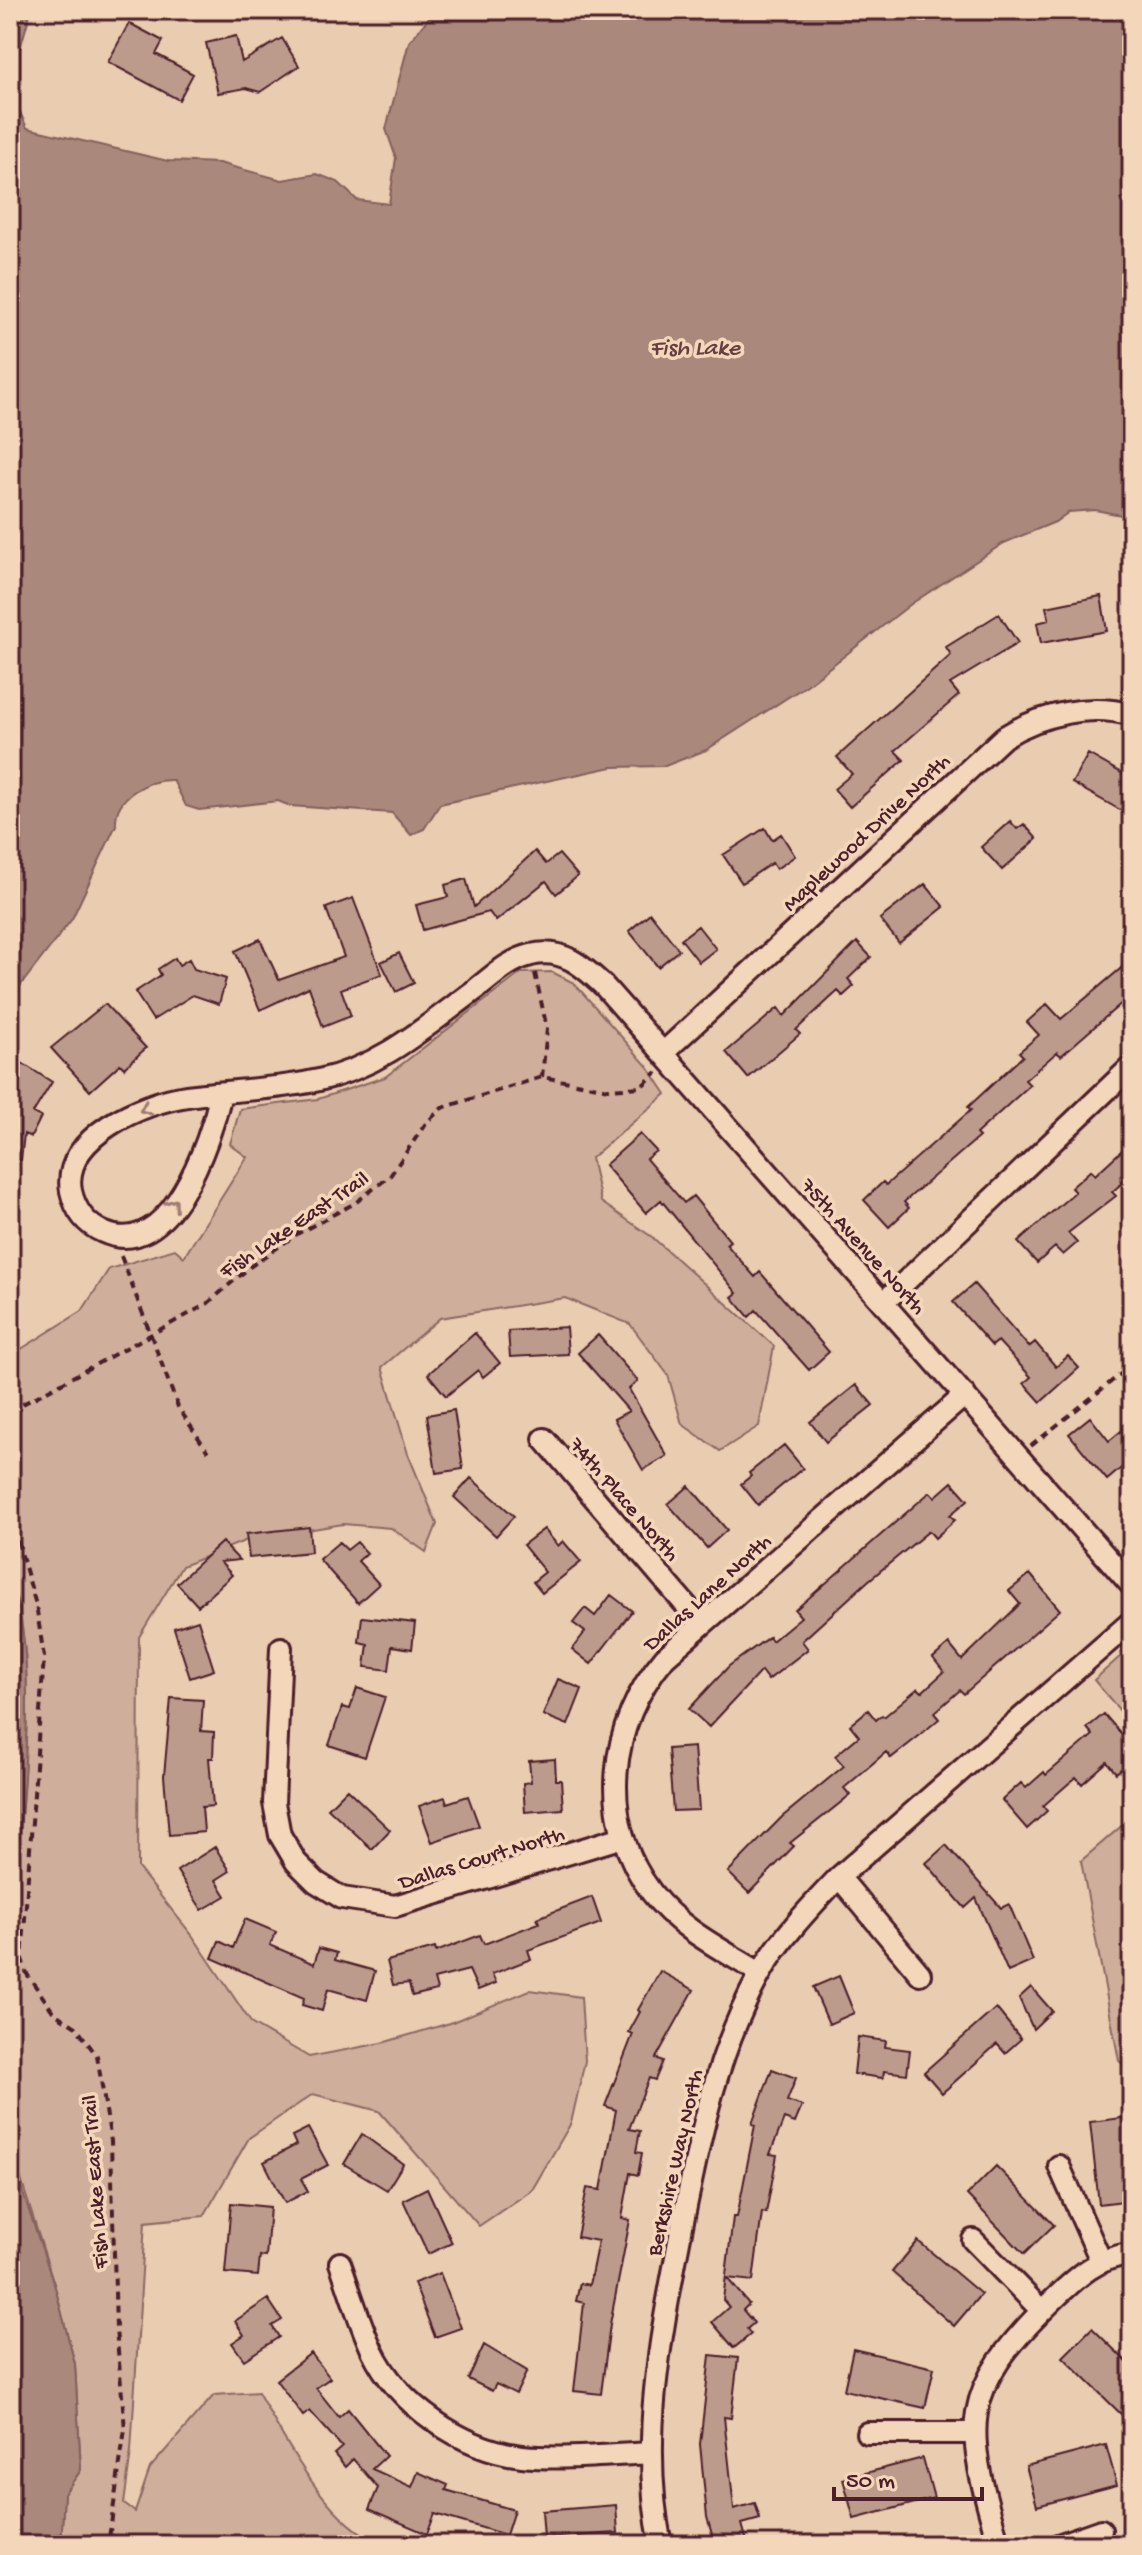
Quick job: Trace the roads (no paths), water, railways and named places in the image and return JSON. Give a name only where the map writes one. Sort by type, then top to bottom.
[{"type":"street","name":"Maplewood Drive North","points":[[666,1057],[1004,737],[1054,715],[1091,710],[1132,715]]},
{"type":"street","name":"75th Avenue North","points":[[221,1094],[319,1080],[369,1065],[385,1057],[517,959],[541,954],[564,956],[589,971],[1132,1586]]},
{"type":"street","points":[[884,1302],[1132,1066]]},
{"type":"street","points":[[221,1094],[210,1138],[173,1205],[154,1228],[141,1236],[121,1238],[101,1231],[83,1218],[73,1202],[71,1173],[81,1150],[98,1134],[143,1110],[187,1096],[221,1094]]},
{"type":"street","name":"Dallas Lane North","points":[[760,1973],[676,1918],[653,1894],[623,1837],[616,1783],[623,1729],[647,1678],[702,1624],[965,1395]]},
{"type":"street","name":"74th Place North","points":[[544,1439],[702,1624]]},
{"type":"street","name":"Berkshire Way North","points":[[661,2545],[651,2453],[654,2391],[663,2327],[707,2101],[731,2035],[760,1973],[801,1918],[839,1877],[1128,1632]]},
{"type":"street","name":"Dallas Court North","points":[[281,1648],[274,1803],[280,1835],[296,1862],[316,1882],[342,1898],[381,1905],[410,1903],[623,1837]]},
{"type":"street","points":[[839,1877],[920,1974]]},
{"type":"street","points":[[1059,2166],[1101,2261]]},
{"type":"street","points":[[973,2240],[1042,2311]]},
{"type":"street","points":[[999,2545],[977,2461],[974,2433],[985,2380],[1013,2341],[1074,2280],[1101,2261],[1132,2254]]},
{"type":"street","points":[[340,2263],[372,2351],[392,2381],[420,2410],[449,2430],[485,2447],[521,2455],[651,2453]]},
{"type":"street","points":[[867,2433],[974,2433]]},
{"type":"street","points":[[1058,2545],[1101,2530]]},
{"type":"water","name":"Fish Lake","points":[[10,10],[31,10],[20,49],[19,110],[27,128],[168,161],[219,163],[282,180],[317,174],[338,182],[357,200],[389,204],[396,158],[386,129],[409,42],[435,10],[1132,10],[1132,517],[1095,510],[1069,512],[1055,522],[1004,543],[911,604],[807,685],[706,750],[665,766],[612,767],[440,804],[424,829],[411,835],[392,813],[290,806],[278,801],[199,810],[186,806],[173,780],[143,786],[121,806],[116,825],[72,919],[10,999]]},
{"type":"water","points":[[10,1576],[25,1651],[27,1691],[16,1889],[10,1912]]},
{"type":"water","points":[[10,2116],[13,2154],[23,2193],[55,2287],[75,2364],[81,2470],[64,2494],[61,2545],[10,2545]]}]
